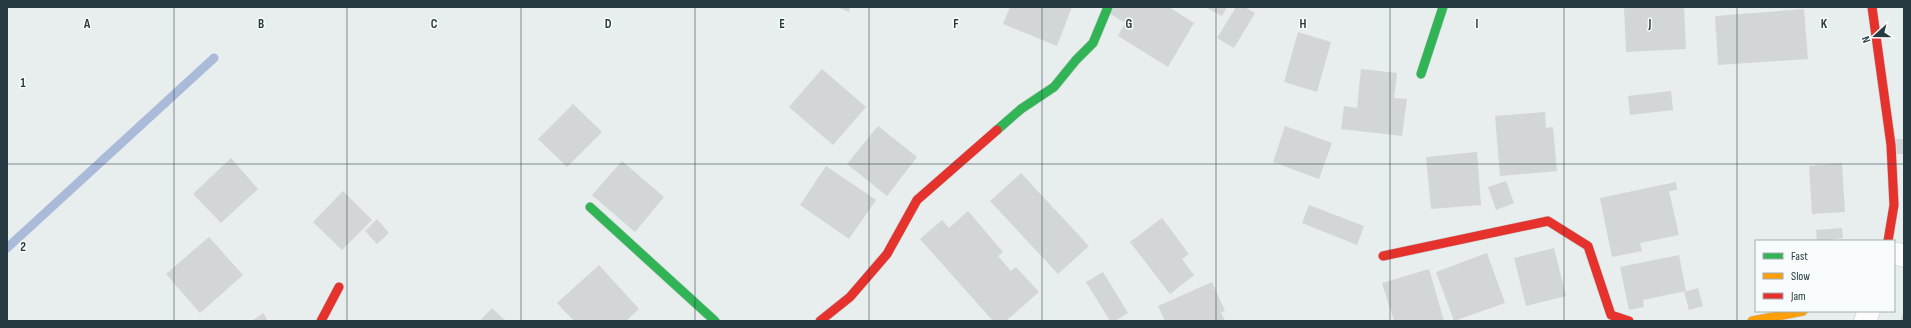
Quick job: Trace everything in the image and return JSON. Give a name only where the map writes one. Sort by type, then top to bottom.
[{"type":"street","points":[[820,321],[850,297],[887,254],[916,200],[1021,109],[1054,87],[1076,60],[1093,43],[1108,7]]},
{"type":"street","points":[[1421,74],[1443,7]]},
{"type":"street","points":[[1872,7],[1891,145],[1894,205],[1888,240]]},
{"type":"street","points":[[590,207],[715,321]]},
{"type":"street","points":[[1383,256],[1548,221],[1588,246],[1611,314],[1629,321]]},
{"type":"street","points":[[322,321],[339,287]]},
{"type":"street","points":[[1752,321],[1798,312]]},
{"type":"building","points":[[837,7],[850,7],[849,12]]},
{"type":"building","points":[[1010,7],[1072,7],[1057,46],[1003,24]]},
{"type":"building","points":[[1113,7],[1169,7],[1194,23],[1168,67],[1118,36],[1125,23],[1109,13]]},
{"type":"building","points":[[1205,7],[1227,7],[1222,16]]},
{"type":"building","points":[[1236,7],[1245,7],[1255,13],[1234,48],[1217,38]]},
{"type":"building","points":[[1624,7],[1684,7],[1686,49],[1626,52]]},
{"type":"building","points":[[1804,9],[1808,59],[1718,65],[1715,16]]},
{"type":"building","points":[[1298,32],[1331,42],[1317,92],[1284,82]]},
{"type":"building","points":[[822,69],[866,107],[833,145],[789,107]]},
{"type":"building","points":[[1361,69],[1397,73],[1394,98],[1407,99],[1402,136],[1341,129],[1344,106],[1357,108]]},
{"type":"building","points":[[1671,91],[1673,110],[1630,115],[1628,96]]},
{"type":"building","points":[[573,104],[602,132],[567,167],[538,139]]},
{"type":"building","points":[[1545,112],[1546,128],[1553,127],[1557,171],[1500,176],[1495,116]]},
{"type":"building","points":[[878,126],[917,157],[887,196],[847,164]]},
{"type":"building","points":[[1285,126],[1332,143],[1319,179],[1273,162]]},
{"type":"building","points":[[1896,139],[1904,139],[1904,154],[1897,154]]},
{"type":"building","points":[[1477,152],[1481,205],[1431,209],[1426,157]]},
{"type":"building","points":[[231,158],[258,189],[221,223],[193,194]]},
{"type":"building","points":[[622,161],[664,197],[635,232],[592,195]]},
{"type":"building","points":[[1842,163],[1845,212],[1812,214],[1809,166]]},
{"type":"building","points":[[826,166],[876,200],[849,239],[800,205]]},
{"type":"building","points":[[1021,173],[1089,246],[1058,274],[990,201]]},
{"type":"building","points":[[1506,181],[1514,203],[1496,210],[1488,187]]},
{"type":"building","points":[[1676,182],[1677,190],[1669,191],[1679,235],[1640,243],[1642,251],[1612,257],[1600,198]]},
{"type":"building","points":[[343,191],[372,220],[342,250],[313,222]]},
{"type":"building","points":[[1309,205],[1364,226],[1357,245],[1302,223]]},
{"type":"building","points":[[968,211],[1003,252],[998,256],[1011,271],[1016,267],[1039,292],[1006,321],[993,321],[920,239],[942,220],[949,228]]},
{"type":"building","points":[[1162,218],[1189,254],[1182,259],[1194,275],[1170,294],[1130,242]]},
{"type":"building","points":[[377,219],[389,233],[377,244],[365,231]]},
{"type":"building","points":[[1842,228],[1843,238],[1817,240],[1816,230]]},
{"type":"building","points":[[209,237],[243,275],[200,313],[166,274]]},
{"type":"building","points":[[1554,248],[1566,296],[1526,306],[1514,258]]},
{"type":"building","points":[[1487,253],[1505,303],[1454,321],[1436,272]]},
{"type":"building","points":[[1679,255],[1686,291],[1643,300],[1644,307],[1629,310],[1620,267]]},
{"type":"building","points":[[599,265],[639,309],[626,321],[574,321],[557,303]]},
{"type":"building","points":[[1429,269],[1444,321],[1394,321],[1382,283]]},
{"type":"building","points":[[1103,272],[1128,313],[1115,321],[1110,321],[1086,282]]},
{"type":"building","points":[[1212,282],[1225,311],[1221,312],[1225,321],[1165,321],[1158,306]]},
{"type":"building","points":[[1698,288],[1703,306],[1689,310],[1684,292]]},
{"type":"building","points":[[492,308],[506,321],[480,321]]},
{"type":"building","points":[[1904,310],[1904,321],[1900,321]]},
{"type":"building","points":[[263,313],[268,321],[252,321]]},
{"type":"waterway","points":[[7,248],[214,58]]},
{"type":"traffic: fast","points":[[997,130],[1021,109],[1054,87],[1076,60],[1093,43],[1108,7]]},
{"type":"traffic: fast","points":[[1421,74],[1443,7]]},
{"type":"traffic: fast","points":[[590,207],[715,321]]},
{"type":"traffic: slow","points":[[1752,321],[1798,312]]},
{"type":"traffic: jam","points":[[1872,7],[1891,145],[1894,205],[1888,240]]},
{"type":"traffic: jam","points":[[820,321],[850,297],[887,254],[917,200],[997,130]]},
{"type":"traffic: jam","points":[[1383,256],[1548,221],[1588,246],[1611,315],[1629,321]]},
{"type":"traffic: jam","points":[[321,321],[339,287]]}]
